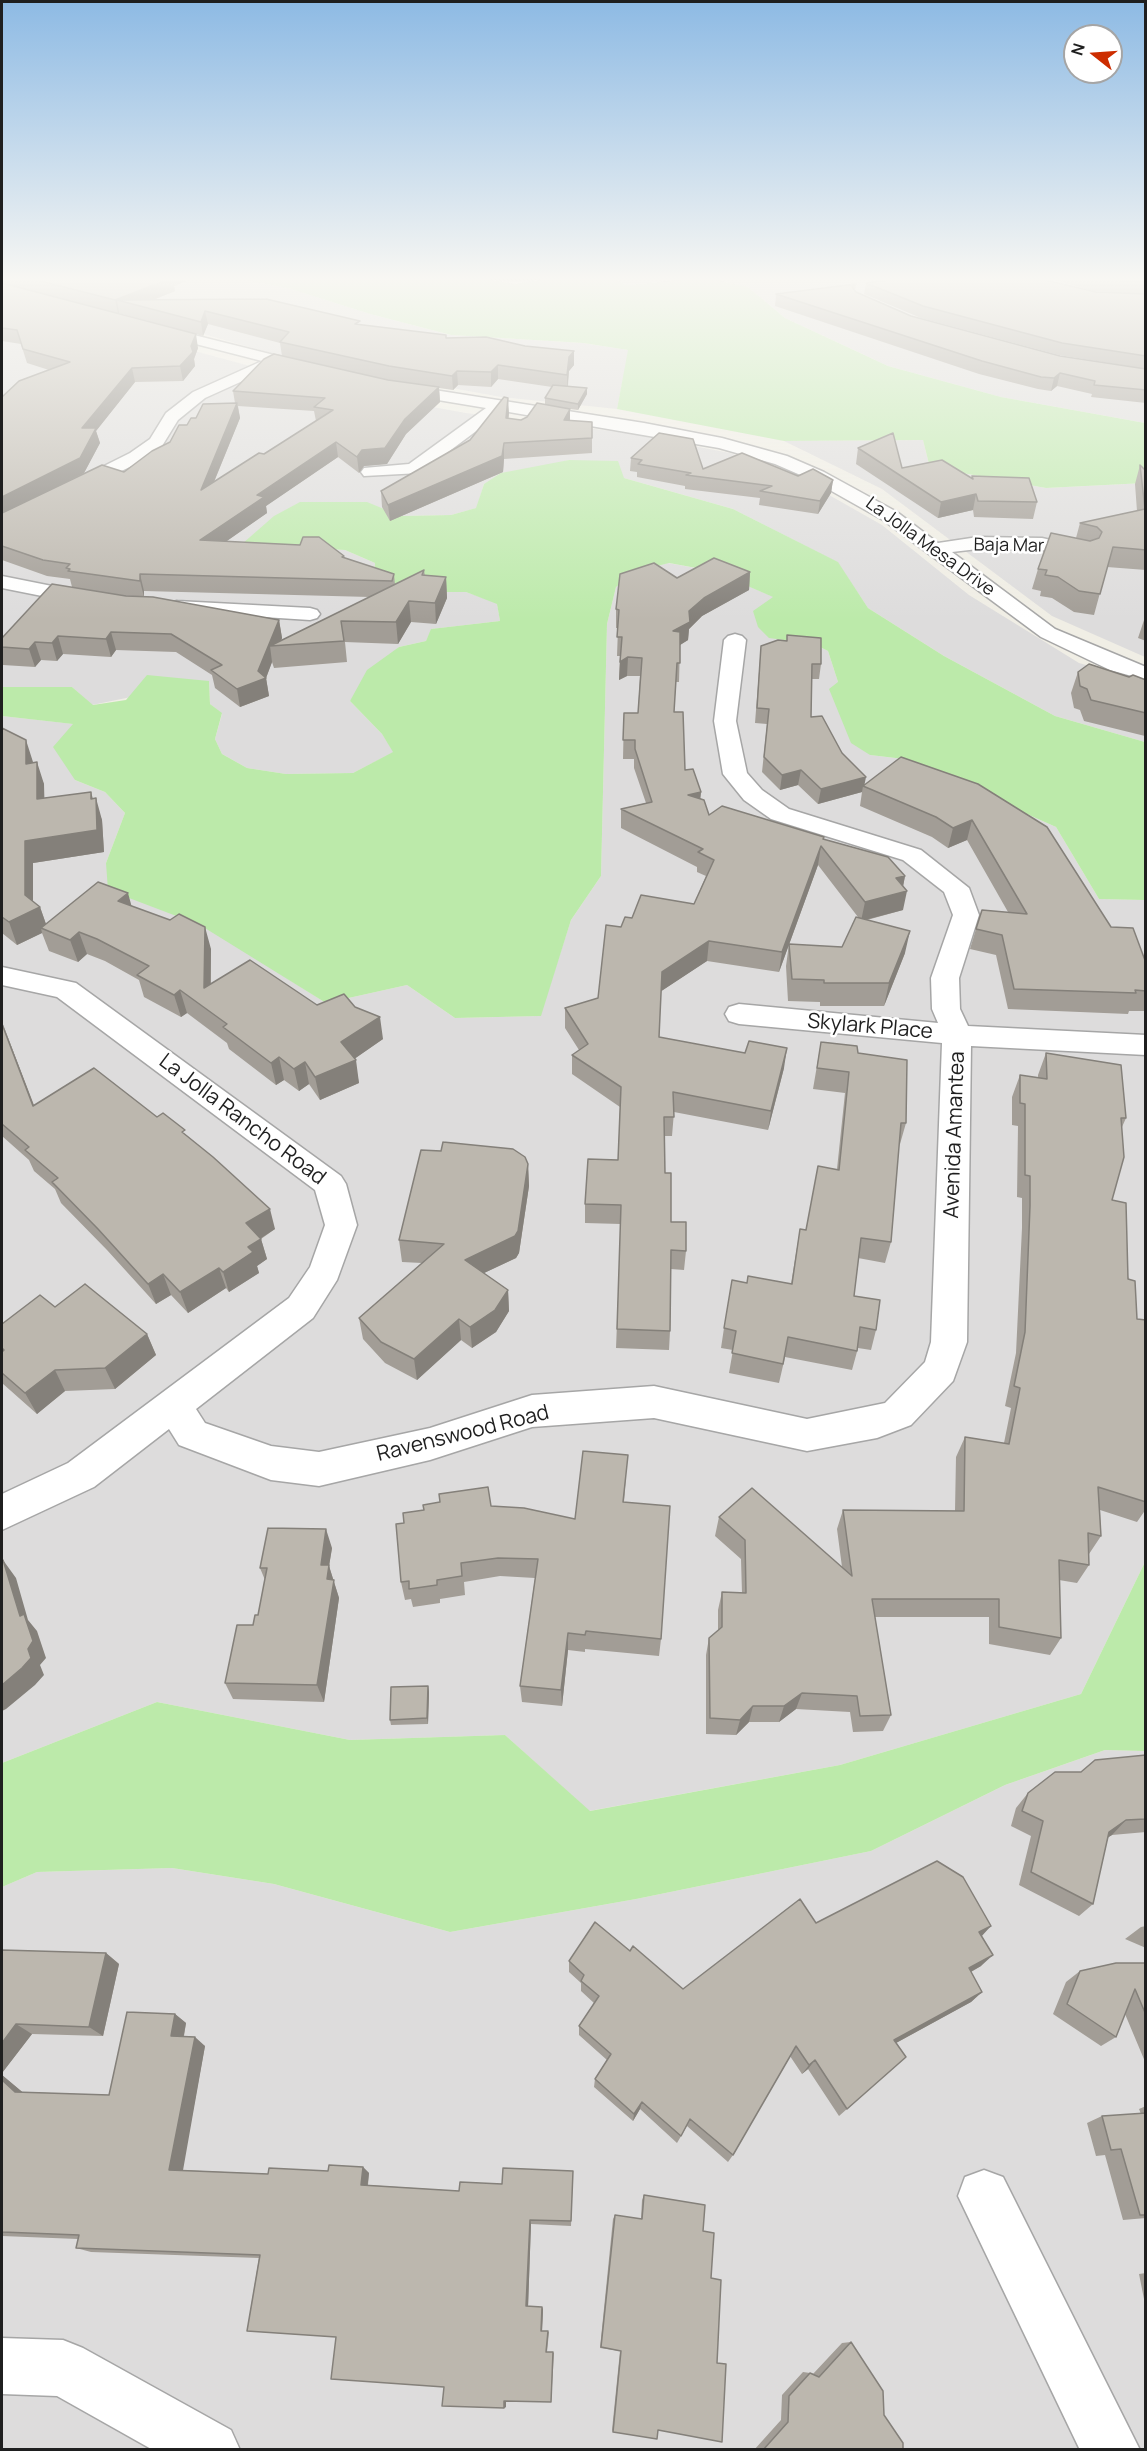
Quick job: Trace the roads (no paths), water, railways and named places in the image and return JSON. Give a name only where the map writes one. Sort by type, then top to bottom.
[{"type":"street","points":[[2,524],[136,457],[156,442],[172,417],[207,391]]},
{"type":"street","name":"La Jolla Mesa Drive","points":[[415,391],[644,428],[722,443],[781,460],[858,496],[890,516],[1048,633],[1118,665],[1146,674]]},
{"type":"street","points":[[370,472],[414,470],[499,406]]},
{"type":"street","name":"Baja Mar","points":[[934,549],[978,543],[1031,544],[1084,553]]},
{"type":"street","points":[[2,582],[27,589],[108,602]]},
{"type":"street","points":[[155,606],[310,614]]},
{"type":"street","name":"Avenida Amantea","points":[[735,640],[725,721],[735,774],[753,795],[780,814],[912,855],[956,888],[966,915],[945,978],[946,1009],[957,1035],[949,1342],[940,1370],[898,1414],[877,1422]]},
{"type":"street","name":"La Jolla Rancho Road","points":[[2,976],[66,990],[330,1184],[341,1225],[325,1271],[301,1308],[81,1475],[2,1513]]},
{"type":"street","name":"Skylark Place","points":[[739,1014],[957,1035],[1146,1045]]},
{"type":"street","name":"Ravenswood Road","points":[[174,1406],[192,1434],[271,1463],[319,1469],[430,1444],[532,1411],[654,1402],[807,1435],[877,1422]]},
{"type":"street","points":[[984,2196],[1111,2450]]},
{"type":"street","points":[[2,2366],[63,2368],[211,2450]]}]
